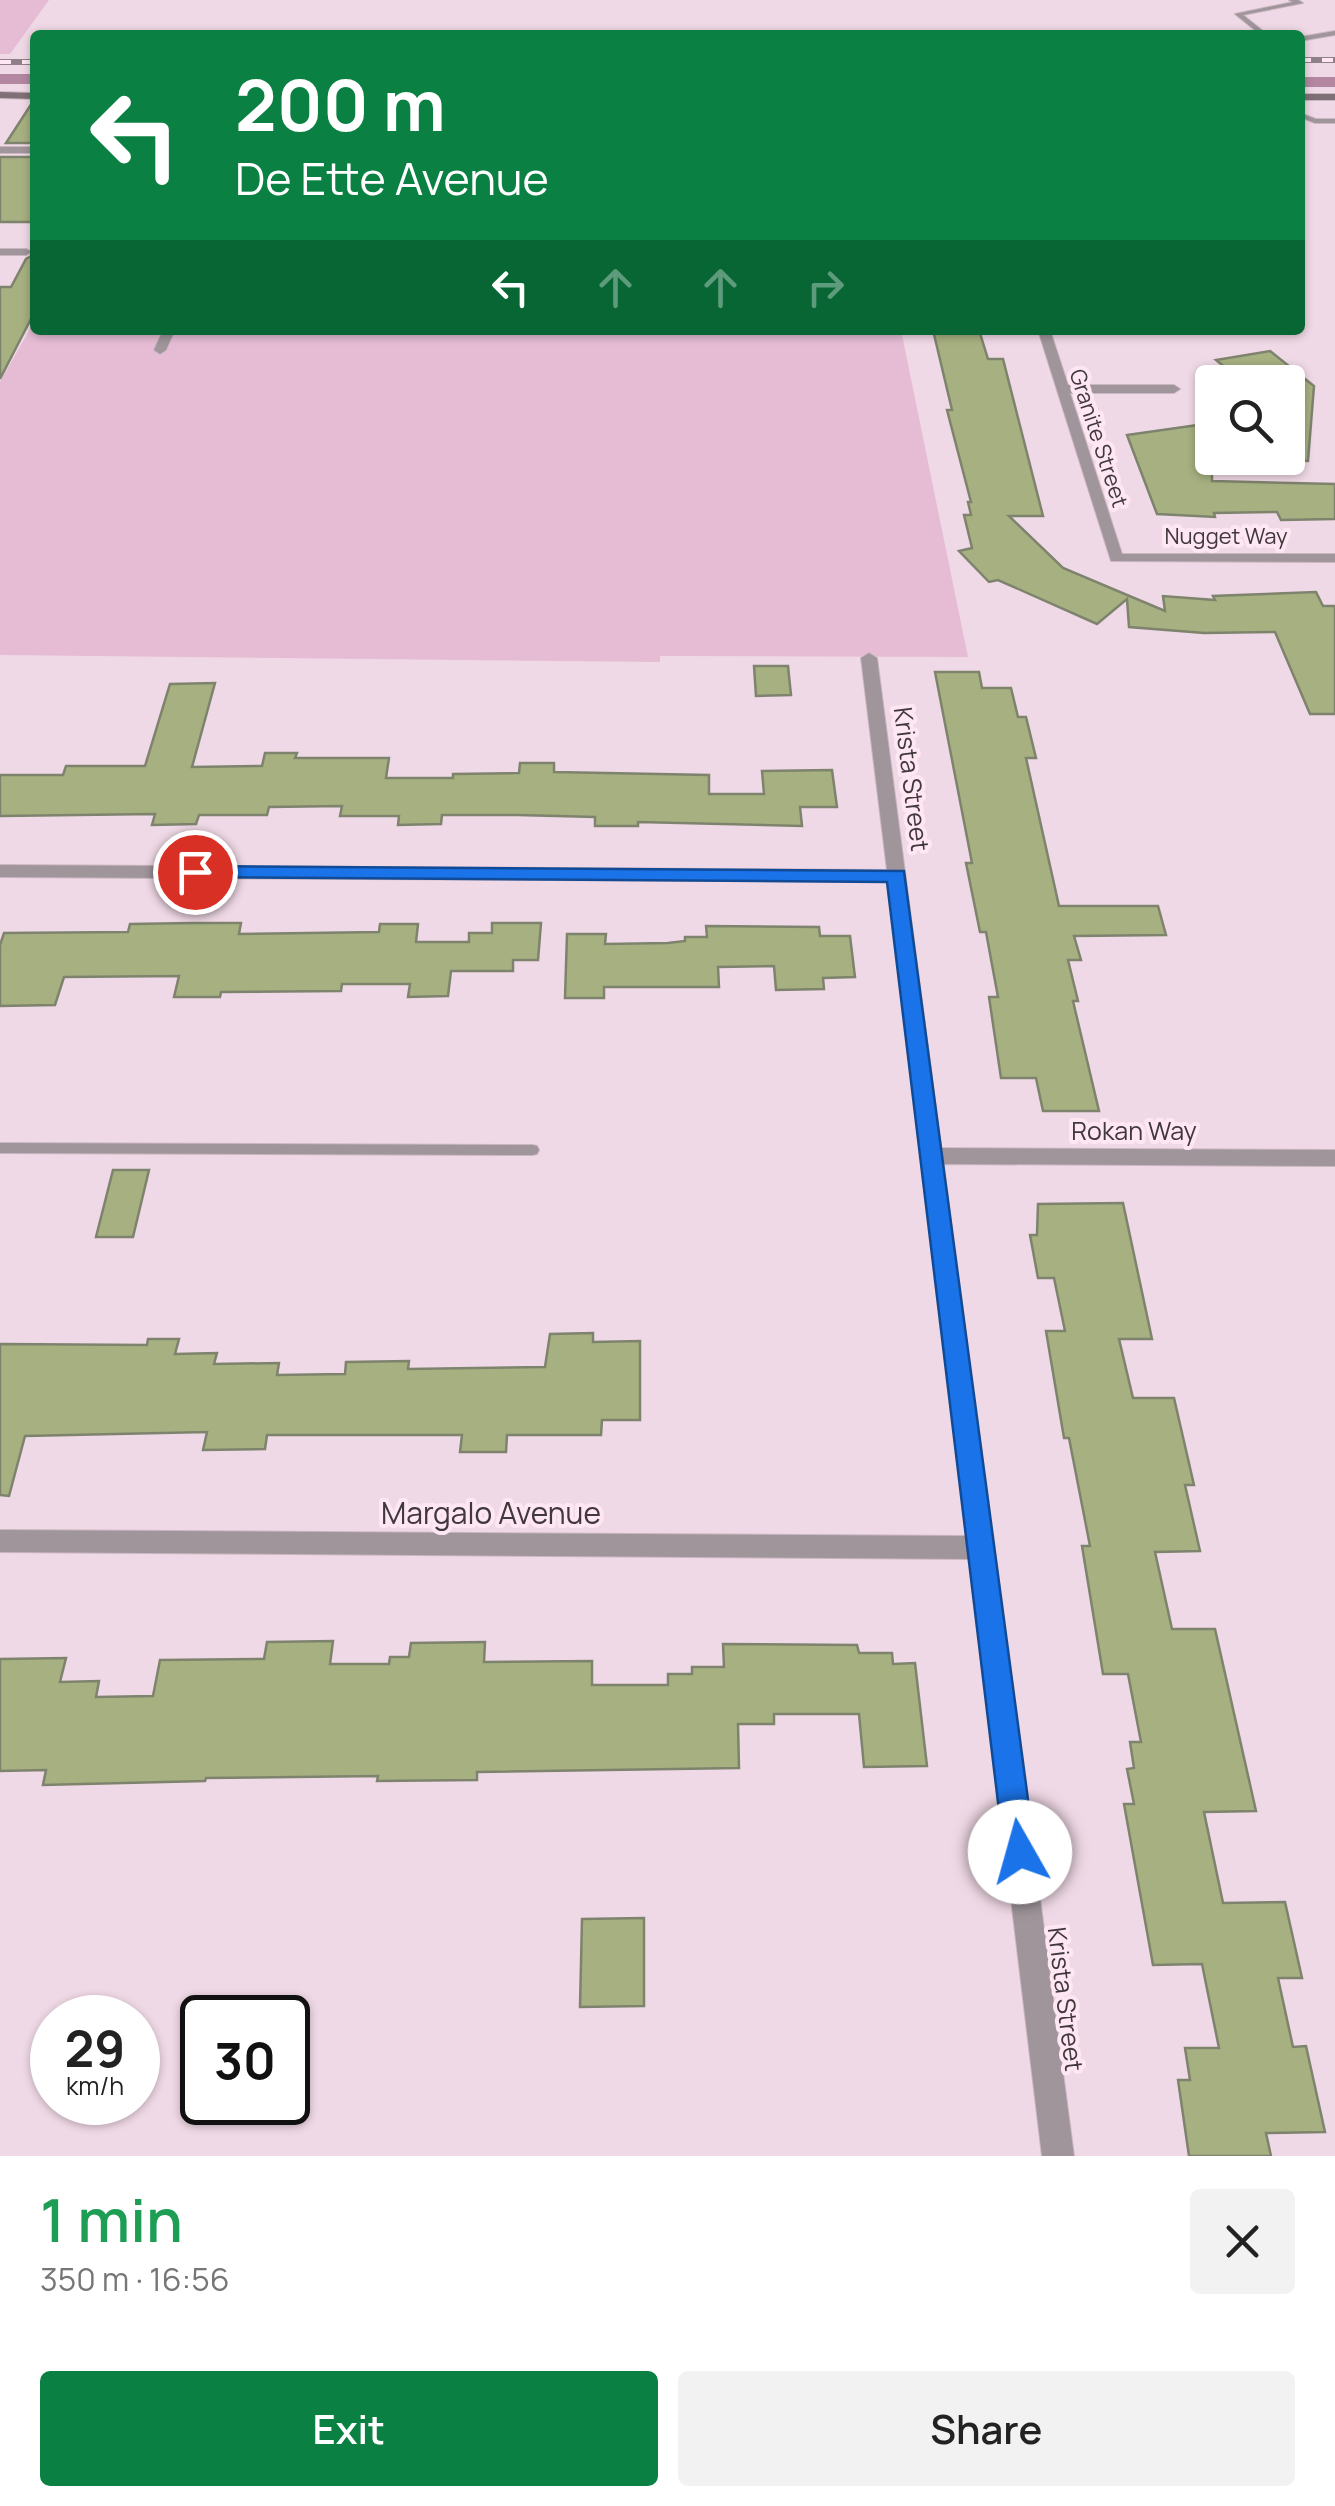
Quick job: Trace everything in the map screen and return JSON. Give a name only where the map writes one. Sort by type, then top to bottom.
[{"type":"street","points":[[0,96],[30,96]]},
{"type":"street","points":[[1305,97],[1335,97]]},
{"type":"street","points":[[0,150],[30,150]]},
{"type":"street","points":[[0,252],[26,252]]},
{"type":"street","points":[[160,350],[168,335]]},
{"type":"street","name":"Granite Street","points":[[1046,335],[1116,558]]},
{"type":"street","points":[[1063,389],[1174,389]]},
{"type":"street","name":"Nugget Way","points":[[1116,558],[1335,558]]},
{"type":"street","name":"Krista Street","points":[[869,658],[1058,2156]]},
{"type":"street","points":[[0,871],[897,876]]},
{"type":"street","name":"Rokan Way","points":[[932,1156],[1335,1158]]},
{"type":"street","name":"Margalo Avenue","points":[[0,1541],[981,1548]]},
{"type":"lane","points":[[1259,30],[1238,14],[1300,4],[1292,0]]},
{"type":"lane","points":[[1305,38],[1335,32]]},
{"type":"lane","points":[[1305,117],[1315,122],[1335,121]]},
{"type":"lane","points":[[0,1148],[532,1150]]},
{"type":"shaded area","points":[[0,0],[49,0],[10,54],[0,54]]},
{"type":"shaded area","points":[[30,329],[30,335],[902,335],[968,657],[660,656],[660,662],[0,655],[0,382]]},
{"type":"building","points":[[30,106],[30,143],[6,143]]},
{"type":"building","points":[[0,157],[30,157],[30,222],[0,222]]},
{"type":"building","points":[[30,257],[30,321],[0,379],[0,287],[11,287]]},
{"type":"building","points":[[934,335],[981,335],[988,359],[1003,359],[1043,516],[1009,516],[1063,568],[1165,611],[1163,596],[1215,600],[1213,596],[1316,592],[1323,606],[1335,606],[1335,714],[1310,714],[1275,632],[1204,633],[1129,627],[1127,599],[1097,624],[998,580],[989,582],[959,551],[972,548],[964,515],[971,515],[971,502],[947,410],[952,410]]},
{"type":"building","points":[[1270,351],[1288,365],[1222,365],[1216,360]]},
{"type":"building","points":[[1305,379],[1314,386],[1305,461]]},
{"type":"building","points":[[1195,425],[1195,475],[1212,475],[1212,481],[1335,484],[1335,519],[1281,520],[1277,512],[1214,513],[1215,517],[1157,514],[1127,435]]},
{"type":"building","points":[[754,666],[788,666],[791,695],[756,696]]},
{"type":"building","points":[[935,672],[979,672],[982,688],[1011,688],[1018,717],[1026,717],[1036,758],[1026,758],[1059,906],[1158,906],[1166,935],[1074,936],[1081,960],[1068,960],[1078,1001],[1073,1001],[1099,1111],[1043,1111],[1036,1078],[1001,1078],[989,997],[998,997],[986,932],[980,932],[966,863],[972,863]]},
{"type":"building","points":[[215,683],[192,767],[262,766],[265,753],[297,753],[295,758],[389,758],[386,778],[453,778],[453,774],[519,773],[520,763],[554,763],[554,772],[709,775],[709,794],[764,794],[762,771],[832,770],[837,807],[800,807],[802,826],[638,822],[638,826],[595,826],[595,817],[517,815],[442,815],[441,824],[398,825],[399,816],[340,816],[342,806],[269,807],[267,815],[199,815],[196,824],[152,825],[155,814],[0,816],[0,775],[63,775],[66,766],[145,766],[170,684]]},
{"type":"building","points":[[241,923],[239,934],[379,932],[380,924],[418,924],[416,942],[469,942],[469,933],[492,933],[492,923],[541,923],[538,960],[513,960],[513,971],[451,971],[448,996],[408,997],[410,984],[342,984],[341,991],[221,992],[220,997],[174,997],[179,976],[64,977],[55,1005],[0,1006],[0,945],[4,933],[128,932],[130,924]]},
{"type":"building","points":[[706,926],[819,927],[820,936],[850,936],[855,977],[823,978],[824,989],[776,990],[774,966],[718,967],[719,987],[604,987],[604,998],[565,998],[567,934],[606,934],[605,944],[668,943],[685,941],[685,937],[707,937]]},
{"type":"building","points":[[113,1170],[149,1170],[133,1237],[96,1237]]},
{"type":"building","points":[[1123,1203],[1152,1339],[1119,1339],[1133,1398],[1174,1398],[1194,1485],[1185,1485],[1200,1551],[1155,1552],[1172,1629],[1215,1629],[1256,1811],[1204,1812],[1223,1903],[1285,1902],[1302,1978],[1278,1978],[1293,2047],[1306,2046],[1325,2132],[1266,2133],[1271,2156],[1189,2156],[1178,2080],[1190,2080],[1185,2048],[1219,2048],[1202,1964],[1153,1965],[1124,1804],[1134,1804],[1127,1769],[1134,1768],[1130,1742],[1141,1742],[1128,1674],[1103,1674],[1082,1546],[1090,1546],[1069,1438],[1064,1438],[1046,1331],[1065,1331],[1054,1278],[1038,1278],[1030,1235],[1037,1235],[1038,1204]]},
{"type":"building","points":[[593,1333],[593,1342],[640,1341],[640,1420],[602,1420],[601,1435],[507,1435],[506,1452],[460,1452],[462,1435],[267,1435],[265,1449],[203,1450],[207,1432],[25,1436],[9,1496],[0,1495],[0,1344],[147,1345],[148,1339],[179,1339],[175,1354],[217,1353],[214,1364],[279,1363],[277,1375],[345,1374],[346,1362],[409,1361],[408,1369],[545,1367],[550,1334]]},
{"type":"building","points":[[333,1641],[330,1664],[389,1664],[390,1657],[409,1657],[411,1643],[485,1642],[484,1662],[592,1661],[592,1685],[668,1685],[668,1674],[692,1674],[692,1667],[724,1667],[723,1644],[857,1645],[859,1653],[892,1653],[893,1664],[915,1663],[927,1766],[864,1767],[859,1714],[774,1714],[774,1724],[738,1724],[739,1768],[477,1772],[477,1780],[377,1781],[378,1776],[43,1785],[46,1770],[0,1771],[0,1659],[66,1658],[60,1682],[99,1681],[96,1697],[153,1696],[160,1660],[264,1659],[267,1642]]},
{"type":"building","points":[[644,1918],[644,2006],[580,2007],[582,1919]]},
{"type":"waterway","points":[[0,79],[30,79]]},
{"type":"waterway","points":[[1305,82],[1335,82]]},
{"type":"railway","points":[[1305,60],[1335,60]]},
{"type":"railway","points":[[0,62],[30,62]]},
{"type":"route","points":[[195,872],[897,876],[1020,1852]]}]
